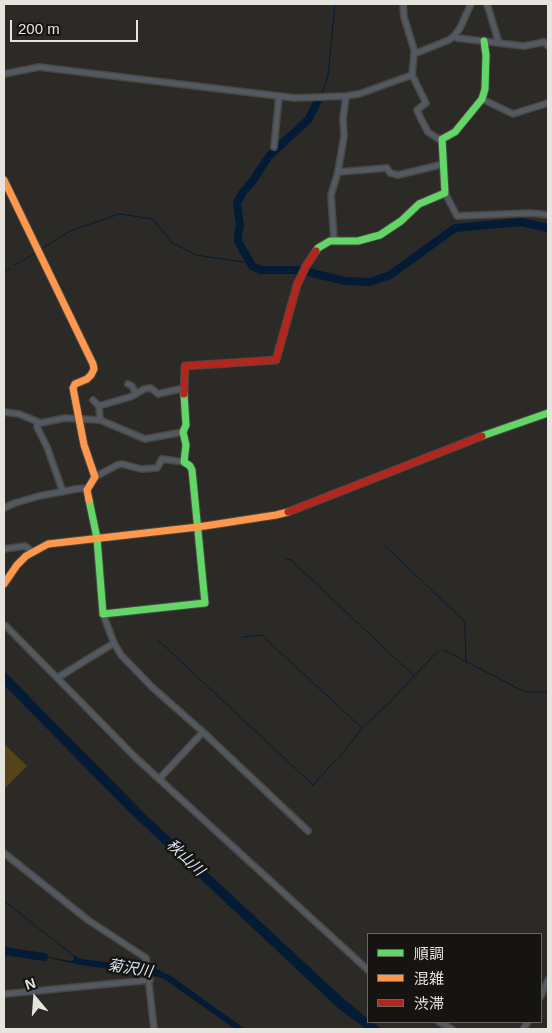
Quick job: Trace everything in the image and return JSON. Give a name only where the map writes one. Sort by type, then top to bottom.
[{"type":"street","points":[[403,4],[404,17],[415,53],[412,75],[426,103],[417,110],[428,132],[437,138],[442,139],[455,132],[482,99],[485,88],[486,55],[484,41]]},
{"type":"street","points":[[415,53],[449,40],[454,36],[460,28],[471,4]]},
{"type":"street","points":[[487,4],[499,43]]},
{"type":"street","points":[[454,36],[457,38],[524,46],[544,42],[548,46]]},
{"type":"street","points":[[4,74],[39,67],[295,98],[359,94],[412,75]]},
{"type":"street","points":[[274,146],[279,96]]},
{"type":"street","points":[[334,240],[331,195],[338,172],[344,136],[343,119],[346,96]]},
{"type":"street","points":[[482,99],[514,114],[548,103]]},
{"type":"street","points":[[442,139],[445,193],[456,216],[531,213],[548,215]]},
{"type":"street","points":[[338,172],[387,168],[390,173],[398,175],[444,164]]},
{"type":"street","points":[[4,180],[94,364],[91,375],[73,386],[84,445],[95,476]]},
{"type":"street","points":[[184,462],[186,445],[183,432],[186,425],[185,366],[276,360],[297,285],[306,266],[318,248],[334,240],[358,241],[380,235],[401,221],[419,204],[445,193]]},
{"type":"street","points":[[128,384],[132,386],[136,394]]},
{"type":"street","points":[[99,406],[130,397],[144,389],[151,388],[158,394],[184,388]]},
{"type":"street","points":[[93,400],[99,406],[100,420]]},
{"type":"street","points":[[4,412],[19,414],[37,422],[80,418],[100,420],[145,439],[183,432]]},
{"type":"street","points":[[4,584],[17,565],[32,551],[48,544],[198,527],[276,515],[456,445],[548,413]]},
{"type":"street","points":[[37,422],[37,427],[48,447],[63,492]]},
{"type":"street","points":[[103,614],[205,602],[192,470],[184,462],[162,458],[157,468],[118,465],[95,476],[88,488],[97,538],[103,614],[114,643],[121,655],[152,687],[203,732],[308,831]]},
{"type":"street","points":[[4,508],[30,499],[88,488]]},
{"type":"street","points":[[4,549],[25,546],[32,551]]},
{"type":"street","points":[[6,626],[116,738],[367,969]]},
{"type":"street","points":[[57,678],[114,643]]},
{"type":"street","points":[[160,778],[203,732]]},
{"type":"street","points":[[4,853],[88,920],[142,953],[147,962],[154,1029]]},
{"type":"street","points":[[4,994],[149,978]]},
{"type":"street","points":[[542,994],[548,980]]},
{"type":"shaded area","points":[[4,744],[27,766],[4,789]]},
{"type":"water","name":"秋山川","points":[[4,671],[147,816],[335,991],[367,1018],[367,1023],[373,1023],[382,1029],[366,1029],[339,1009],[127,810],[4,685]]},
{"type":"water","points":[[36,955],[71,961],[74,960],[73,955],[81,959],[157,969],[171,976],[245,1029],[235,1029],[164,979],[145,973],[80,965]]},
{"type":"waterway","points":[[322,93],[328,76],[335,4]]},
{"type":"waterway","points":[[270,155],[308,120],[319,99]]},
{"type":"waterway","points":[[267,159],[237,203],[240,225],[238,241],[252,266],[261,270],[300,270],[345,281],[370,282],[390,275],[455,228],[521,222],[548,228]]},
{"type":"waterway","points":[[41,249],[70,231],[119,214],[153,219],[171,242],[196,255],[250,263]]},
{"type":"waterway","points":[[15,265],[36,253]]},
{"type":"waterway","points":[[4,272],[11,268]]},
{"type":"waterway","points":[[382,543],[464,621],[466,662]]},
{"type":"waterway","points":[[286,559],[291,560],[414,676]]},
{"type":"waterway","points":[[242,637],[262,635]]},
{"type":"waterway","points":[[263,636],[277,650]]},
{"type":"waterway","points":[[158,640],[313,785],[336,760]]},
{"type":"waterway","points":[[444,650],[519,689],[528,692],[548,692]]},
{"type":"waterway","points":[[279,651],[361,727]]},
{"type":"waterway","points":[[339,758],[362,728],[388,704],[438,651]]},
{"type":"waterway","points":[[4,901],[74,956]]},
{"type":"waterway","name":"菊沢川","points":[[4,951],[44,957]]},
{"type":"traffic: fast","points":[[316,251],[330,241],[358,241],[380,235],[401,221],[419,204],[445,193],[442,139],[455,132],[482,99],[485,89],[486,55],[484,41]]},
{"type":"traffic: fast","points":[[89,500],[97,538],[103,614],[205,603],[192,470],[184,462],[186,445],[183,432],[186,425],[184,394]]},
{"type":"traffic: fast","points":[[482,436],[548,413]]},
{"type":"traffic: slow","points":[[4,180],[93,364],[94,369],[91,375],[87,379],[75,384],[73,388],[84,445],[95,477],[87,490],[89,500]]},
{"type":"traffic: slow","points":[[4,584],[17,565],[26,556],[48,544],[198,527],[288,512]]},
{"type":"traffic: jam","points":[[184,394],[185,366],[276,360],[297,285],[316,251]]},
{"type":"traffic: jam","points":[[288,512],[482,436]]}]
